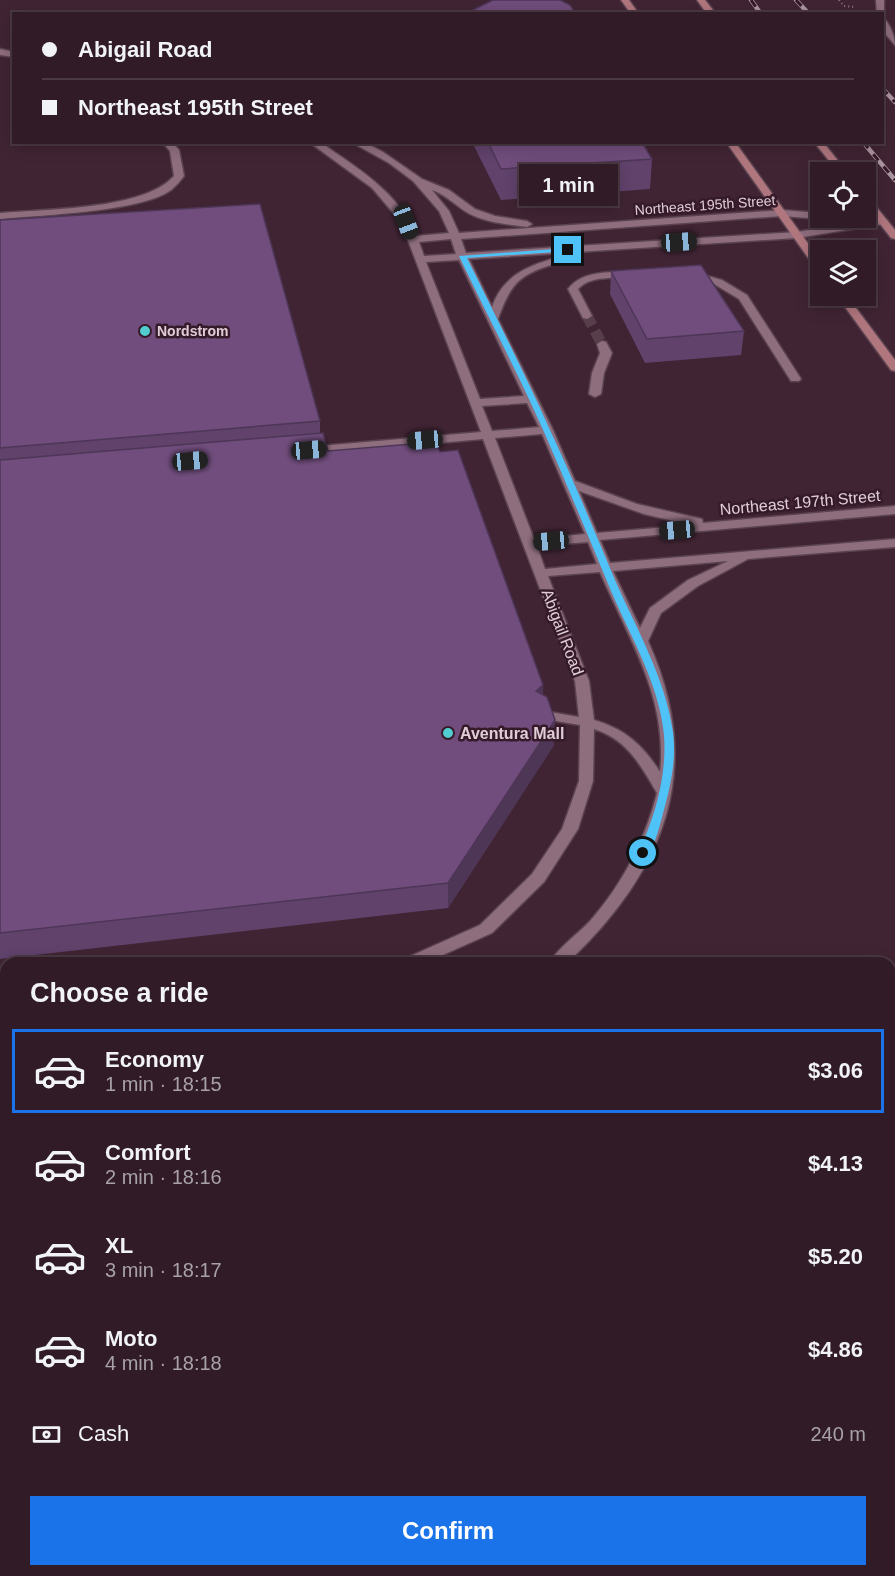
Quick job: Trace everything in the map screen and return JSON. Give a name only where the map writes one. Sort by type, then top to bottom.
[{"type":"main road","points":[[701,0],[710,12]]},
{"type":"main road","points":[[731,144],[810,253]]},
{"type":"main road","points":[[820,144],[835,162]]},
{"type":"main road","points":[[876,213],[895,236]]},
{"type":"main road","points":[[849,306],[895,368]]},
{"type":"street","points":[[890,30],[895,43]]},
{"type":"street","points":[[0,216],[114,204],[144,199],[166,190],[179,176],[174,150],[168,144]]},
{"type":"street","name":"Abigail Road","points":[[317,144],[382,190],[400,212],[477,403],[582,681],[587,722],[586,781],[570,829],[538,878],[486,929],[423,957]]},
{"type":"street","points":[[359,144],[387,158],[415,179],[430,192],[444,211],[463,256],[547,430],[624,611],[641,641],[662,698],[668,734],[669,763],[664,792],[651,835],[621,895],[589,932],[563,957]]},
{"type":"street","points":[[415,179],[446,192],[472,211],[493,219],[540,225],[614,225]]},
{"type":"street","name":"Northeast 195th Street","points":[[412,239],[782,213],[810,215]]},
{"type":"street","points":[[876,221],[882,221]]},
{"type":"street","points":[[420,259],[797,235],[882,221]]},
{"type":"street","points":[[493,319],[504,291],[526,272],[578,255],[632,246]]},
{"type":"street","points":[[677,273],[712,278],[731,287],[743,297],[795,379]]},
{"type":"street","points":[[587,316],[573,289],[578,282],[594,277],[642,274]]},
{"type":"street","points":[[595,394],[597,373],[606,353],[602,344]]},
{"type":"street","points":[[477,403],[531,399]]},
{"type":"street","points":[[297,452],[547,430]]},
{"type":"street","points":[[570,483],[635,509],[667,518],[740,524]]},
{"type":"street","name":"Northeast 197th Street","points":[[529,543],[895,510]]},
{"type":"street","points":[[540,573],[880,544],[895,545]]},
{"type":"street","points":[[641,641],[655,611],[693,583],[751,555]]},
{"type":"street","points":[[544,715],[587,722],[614,731],[632,744],[648,761],[664,792]]},
{"type":"path","points":[[839,0],[841,5],[855,7]]},
{"type":"building","points":[[493,0],[560,0],[570,5],[575,12],[469,12]]},
{"type":"building","points":[[489,144],[643,144],[652,159],[501,169]]},
{"type":"building","name":"Nordstrom","points":[[260,204],[320,421],[0,448],[0,220]]},
{"type":"building","points":[[701,265],[744,331],[647,339],[611,271]]},
{"type":"building","points":[[323,433],[328,451],[436,442],[440,452],[458,450],[543,685],[536,691],[547,697],[555,720],[448,883],[0,933],[0,460]]},
{"type":"tunnel","points":[[587,316],[602,344]]},
{"type":"railway","points":[[751,0],[760,12]]},
{"type":"railway","points":[[796,0],[807,12]]},
{"type":"railway","points":[[884,90],[895,102]]},
{"type":"railway","points":[[865,144],[895,180]]},
{"type":"place","name":"Nordstrom","points":[[145,331]]},
{"type":"place","name":"Aventura Mall","points":[[448,733]]},
{"type":"route","points":[[568,250],[463,256],[547,430],[624,611],[641,641],[662,698],[668,734],[669,763],[664,792],[643,853]]}]
